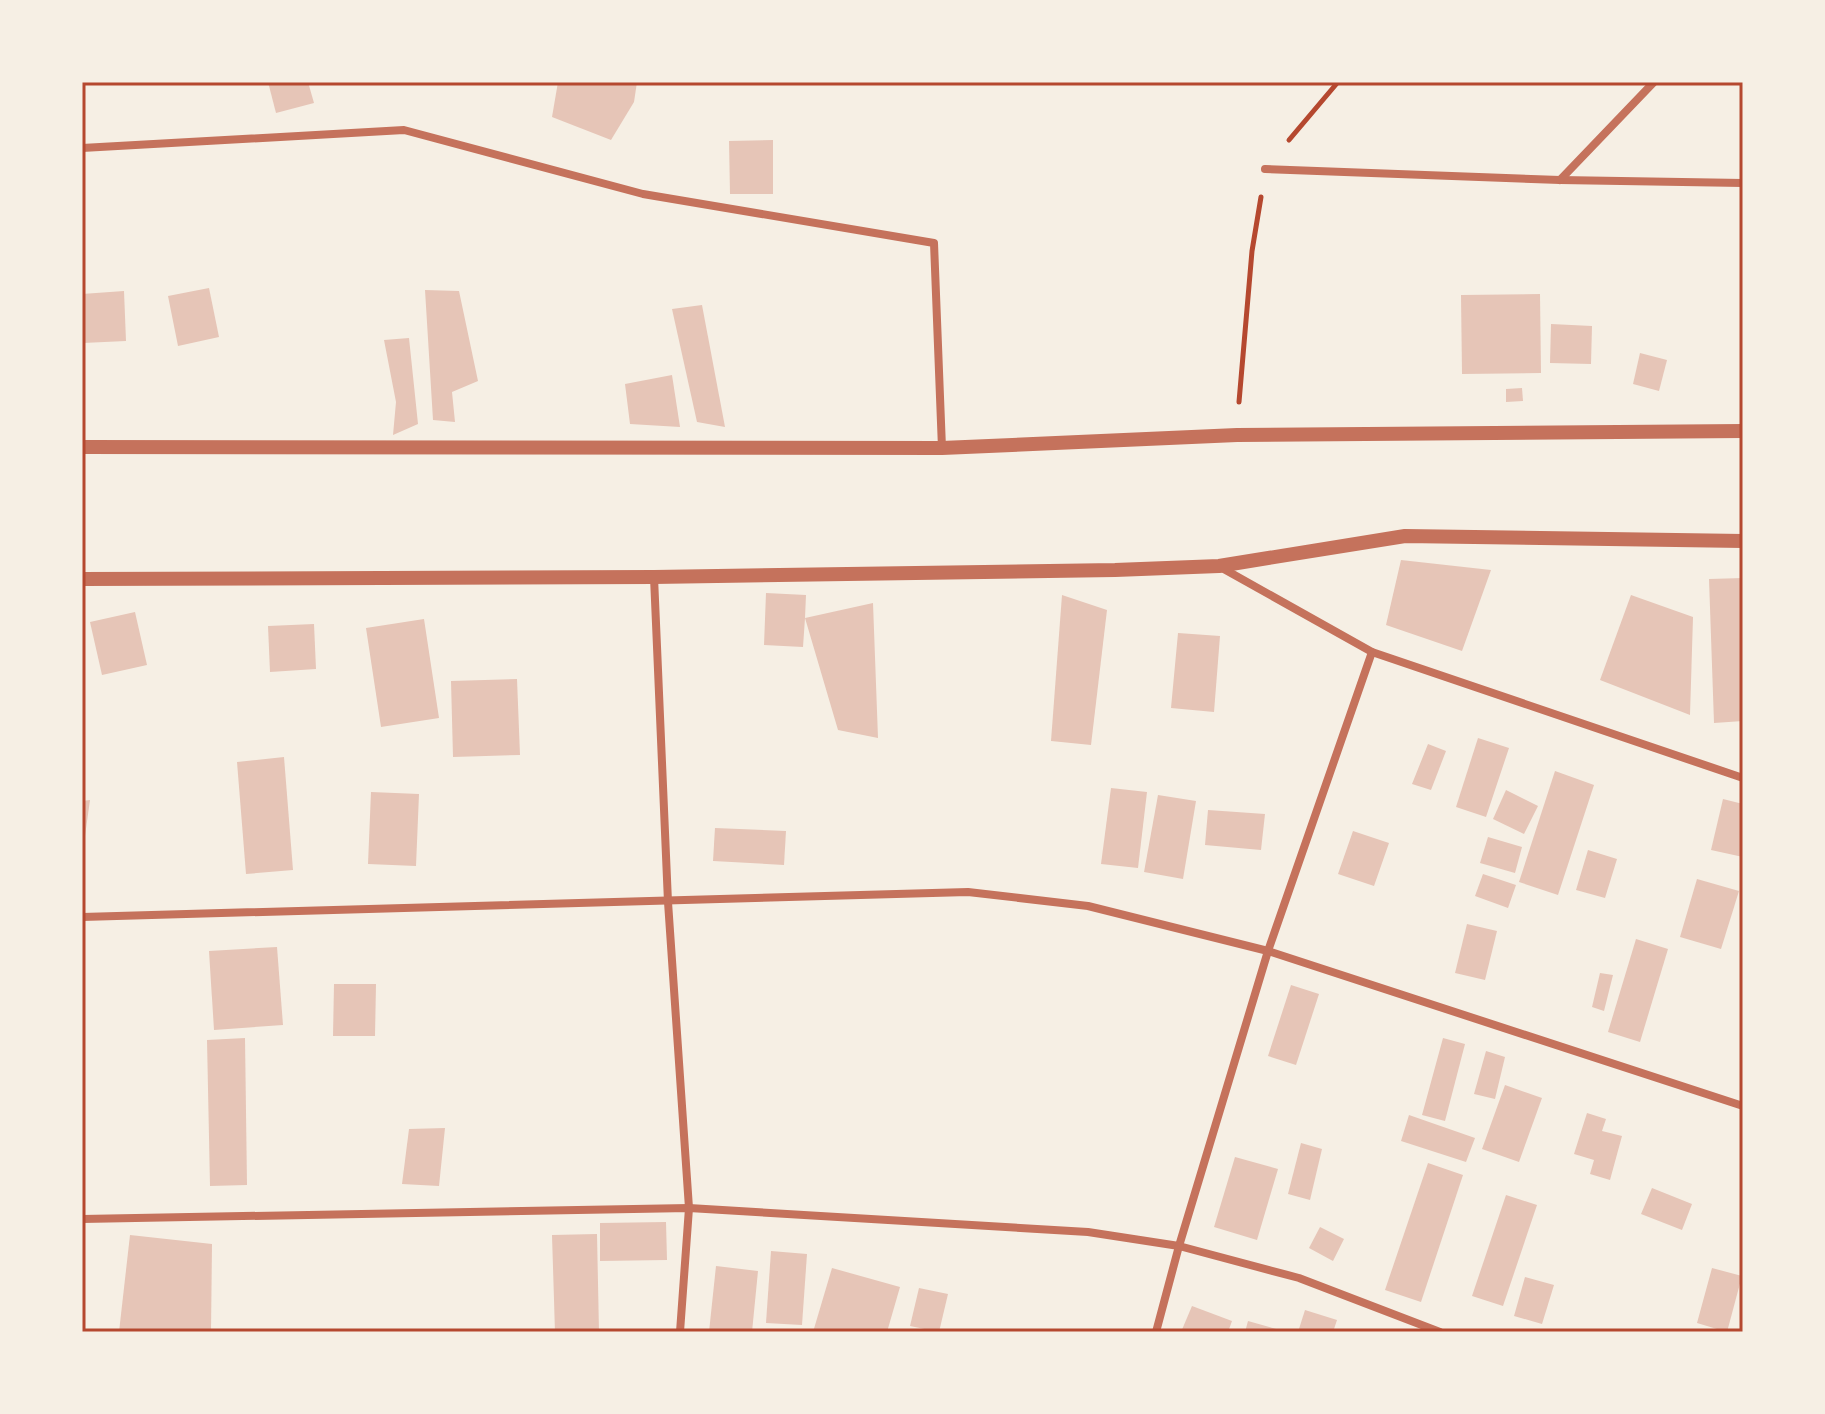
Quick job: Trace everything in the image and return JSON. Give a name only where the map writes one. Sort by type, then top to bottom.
[{"type":"street","points":[[1560,180],[1654,82]]},
{"type":"street","points":[[82,148],[404,130],[643,194],[934,243],[942,448]]},
{"type":"street","points":[[1265,169],[1743,183]]},
{"type":"street","points":[[82,447],[942,448],[1237,435],[1743,431]]},
{"type":"street","points":[[82,579],[654,577],[1219,566],[1405,536],[1743,541]]},
{"type":"street","points":[[1219,566],[1372,652],[1743,778]]},
{"type":"street","points":[[654,577],[668,902],[689,1208],[680,1332]]},
{"type":"street","points":[[1156,1332],[1268,951],[1372,652]]},
{"type":"street","points":[[82,917],[968,892],[1088,906],[1268,951],[1743,1106]]},
{"type":"street","points":[[82,1219],[689,1208],[1088,1232],[1179,1246],[1299,1278],[1440,1332]]},
{"type":"path","points":[[1237,435],[1252,251],[1265,169],[1338,82]]},
{"type":"building","points":[[268,82],[308,82],[314,103],[276,113]]},
{"type":"building","points":[[558,82],[637,82],[634,102],[611,140],[552,117]]},
{"type":"building","points":[[773,140],[773,194],[730,194],[729,141]]},
{"type":"building","points":[[209,288],[219,337],[178,346],[168,296]]},
{"type":"building","points":[[425,290],[459,291],[478,381],[452,392],[455,422],[433,420]]},
{"type":"building","points":[[124,291],[126,341],[83,343],[82,294]]},
{"type":"building","points":[[1540,294],[1541,373],[1462,374],[1461,295]]},
{"type":"building","points":[[702,305],[725,427],[697,422],[672,309]]},
{"type":"building","points":[[1551,324],[1592,326],[1591,364],[1550,363]]},
{"type":"building","points":[[409,338],[418,424],[393,435],[396,402],[384,340]]},
{"type":"building","points":[[1640,353],[1667,360],[1659,391],[1633,384]]},
{"type":"building","points":[[672,375],[680,427],[630,424],[625,384]]},
{"type":"building","points":[[1522,388],[1523,401],[1506,402],[1506,389]]},
{"type":"building","points":[[1401,560],[1491,570],[1462,651],[1386,625]]},
{"type":"building","points":[[1743,578],[1743,721],[1714,723],[1709,579]]},
{"type":"building","points":[[766,593],[806,595],[803,647],[764,645]]},
{"type":"building","points":[[1062,595],[1107,610],[1091,745],[1051,741]]},
{"type":"building","points":[[1631,595],[1693,617],[1690,715],[1600,680]]},
{"type":"building","points":[[873,603],[878,738],[838,730],[805,618]]},
{"type":"building","points":[[135,612],[147,665],[102,675],[90,622]]},
{"type":"building","points":[[424,619],[439,718],[381,727],[366,628]]},
{"type":"building","points":[[314,624],[316,669],[270,672],[268,626]]},
{"type":"building","points":[[1178,633],[1220,636],[1214,712],[1171,708]]},
{"type":"building","points":[[517,679],[520,755],[453,757],[451,681]]},
{"type":"building","points":[[1478,738],[1509,748],[1486,817],[1456,807]]},
{"type":"building","points":[[1428,744],[1446,751],[1431,790],[1412,784]]},
{"type":"building","points":[[284,757],[293,870],[246,874],[237,762]]},
{"type":"building","points":[[1555,771],[1594,785],[1558,895],[1519,882]]},
{"type":"building","points":[[1111,788],[1147,792],[1138,868],[1101,864]]},
{"type":"building","points":[[1506,790],[1538,806],[1524,834],[1493,819]]},
{"type":"building","points":[[371,792],[419,794],[416,866],[368,864]]},
{"type":"building","points":[[1158,795],[1196,801],[1183,879],[1144,872]]},
{"type":"building","points":[[1723,799],[1743,804],[1743,857],[1711,850]]},
{"type":"building","points":[[90,800],[84,843],[82,843],[82,801]]},
{"type":"building","points":[[1208,810],[1265,814],[1261,850],[1205,845]]},
{"type":"building","points":[[715,828],[786,831],[784,865],[713,861]]},
{"type":"building","points":[[1353,831],[1389,843],[1374,886],[1338,874]]},
{"type":"building","points":[[1488,837],[1522,847],[1515,873],[1480,863]]},
{"type":"building","points":[[1588,850],[1617,859],[1605,898],[1576,890]]},
{"type":"building","points":[[1483,874],[1516,885],[1508,908],[1475,896]]},
{"type":"building","points":[[1697,879],[1739,891],[1721,949],[1680,937]]},
{"type":"building","points":[[1467,924],[1497,931],[1485,980],[1455,973]]},
{"type":"building","points":[[1636,939],[1668,949],[1640,1042],[1608,1032]]},
{"type":"building","points":[[277,947],[283,1025],[214,1030],[209,951]]},
{"type":"building","points":[[1600,973],[1613,975],[1604,1011],[1592,1007]]},
{"type":"building","points":[[334,984],[376,984],[375,1036],[333,1036]]},
{"type":"building","points":[[1291,985],[1319,994],[1296,1065],[1268,1056]]},
{"type":"building","points":[[245,1038],[247,1185],[210,1186],[207,1040]]},
{"type":"building","points":[[1443,1038],[1465,1044],[1445,1121],[1422,1115]]},
{"type":"building","points":[[1486,1051],[1505,1057],[1495,1099],[1474,1094]]},
{"type":"building","points":[[1505,1085],[1542,1098],[1519,1162],[1482,1149]]},
{"type":"building","points":[[1587,1113],[1606,1119],[1602,1131],[1622,1136],[1610,1180],[1590,1174],[1594,1160],[1574,1154]]},
{"type":"building","points":[[1409,1115],[1475,1138],[1466,1162],[1401,1141]]},
{"type":"building","points":[[445,1128],[439,1186],[402,1184],[409,1129]]},
{"type":"building","points":[[1301,1143],[1322,1149],[1310,1200],[1288,1194]]},
{"type":"building","points":[[1235,1157],[1278,1169],[1257,1240],[1214,1227]]},
{"type":"building","points":[[1428,1163],[1463,1175],[1421,1302],[1385,1290]]},
{"type":"building","points":[[1652,1188],[1692,1204],[1682,1230],[1641,1214]]},
{"type":"building","points":[[1506,1195],[1537,1205],[1503,1306],[1472,1296]]},
{"type":"building","points":[[666,1222],[667,1260],[600,1261],[600,1223]]},
{"type":"building","points":[[1320,1227],[1344,1239],[1333,1261],[1309,1248]]},
{"type":"building","points":[[597,1234],[599,1332],[555,1332],[552,1235]]},
{"type":"building","points":[[130,1235],[212,1244],[211,1332],[119,1332]]},
{"type":"building","points":[[771,1251],[807,1254],[802,1325],[766,1323]]},
{"type":"building","points":[[716,1266],[758,1271],[752,1332],[709,1332]]},
{"type":"building","points":[[832,1268],[900,1287],[887,1332],[813,1332]]},
{"type":"building","points":[[1712,1268],[1742,1276],[1727,1332],[1697,1323]]},
{"type":"building","points":[[1525,1277],[1554,1285],[1542,1324],[1514,1316]]},
{"type":"building","points":[[919,1288],[948,1294],[939,1332],[910,1326]]},
{"type":"building","points":[[1192,1306],[1232,1321],[1228,1332],[1181,1332]]},
{"type":"building","points":[[1305,1310],[1337,1320],[1333,1332],[1298,1332]]},
{"type":"building","points":[[1248,1321],[1283,1331],[1283,1332],[1245,1332]]}]
